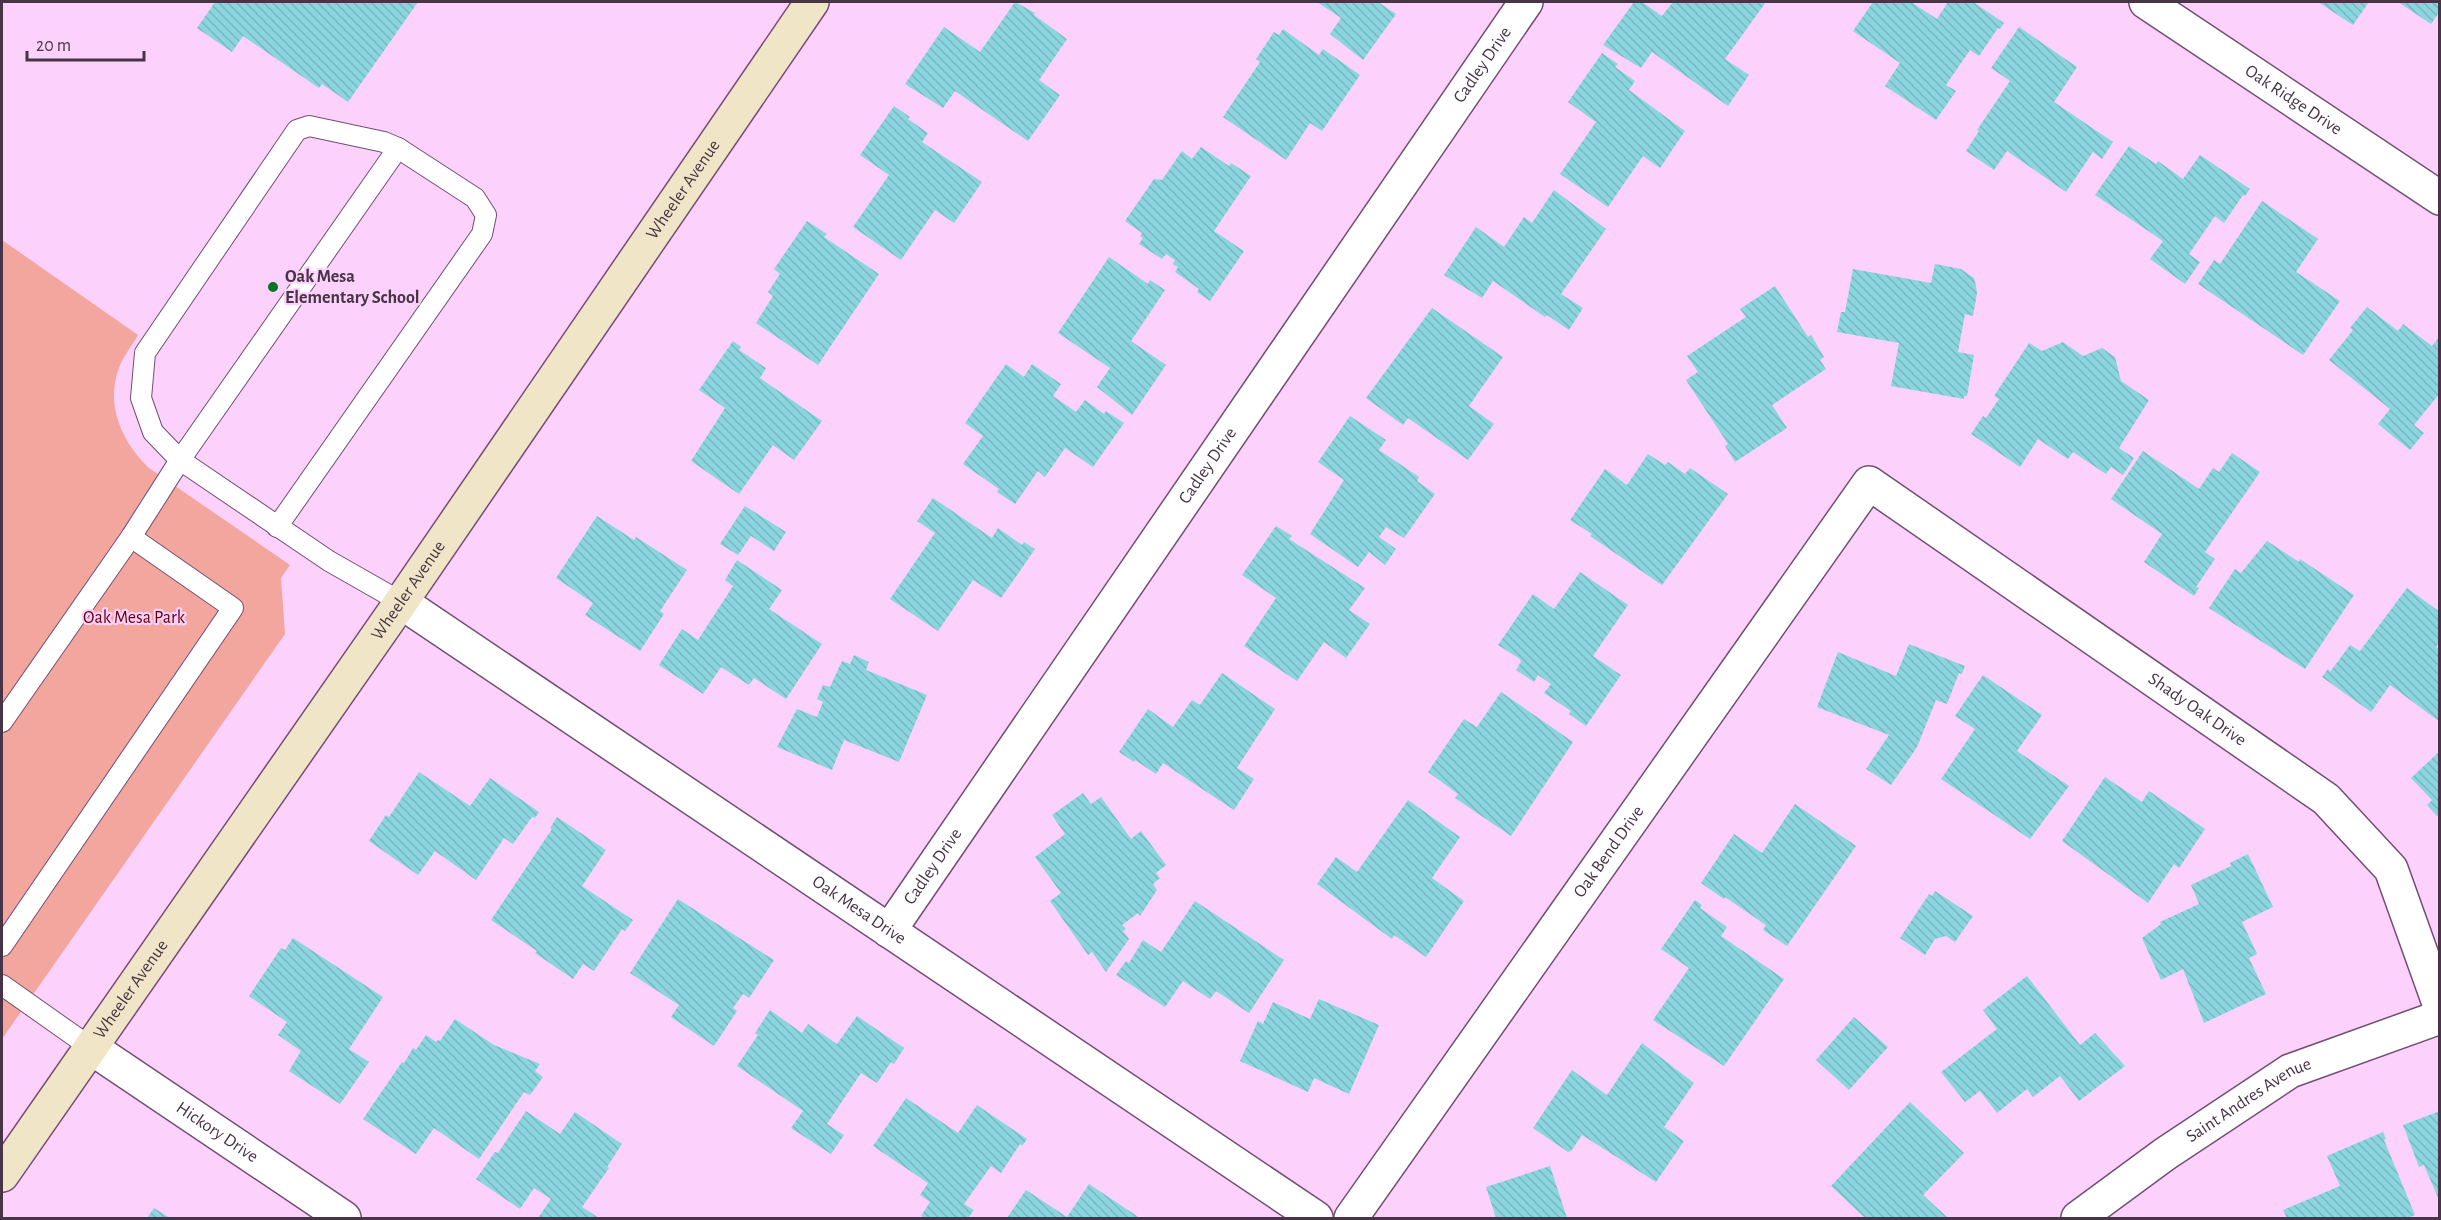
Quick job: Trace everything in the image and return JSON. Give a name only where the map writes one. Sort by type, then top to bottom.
[{"type":"main road","name":"Wheeler Avenue","points":[[2,1175],[401,602],[812,2]]},
{"type":"street","name":"Cadley Drive","points":[[889,931],[1526,2]]},
{"type":"street","name":"Oak Ridge Drive","points":[[2146,2],[2439,198]]},
{"type":"street","name":"Shady Oak Drive","points":[[1869,483],[2326,799],[2391,869],[2439,1006]]},
{"type":"street","name":"Oak Bend Drive","points":[[1351,1218],[1869,483]]},
{"type":"street","name":"Oak Mesa Drive","points":[[401,602],[1316,1218]]},
{"type":"street","name":"Saint Andres Avenue","points":[[2078,1218],[2165,1154],[2290,1071],[2439,1017]]},
{"type":"street","name":"Hickory Drive","points":[[90,1047],[344,1218]]},
{"type":"lane","points":[[277,527],[482,234],[486,215],[475,198],[398,148],[384,142],[309,126],[297,130],[145,353],[141,398],[153,432],[180,460],[277,527],[329,561],[401,602]]},
{"type":"lane","points":[[2,722],[131,537],[180,460],[398,148]]},
{"type":"lane","points":[[2,946],[233,608],[131,537]]},
{"type":"lane","points":[[2,985],[90,1047]]},
{"type":"green space","name":"Oak Mesa Park","points":[[2,240],[138,335],[121,364],[115,382],[114,396],[115,409],[124,435],[139,458],[149,468],[290,565],[281,578],[285,634],[2,1039]]},
{"type":"building","points":[[215,2],[418,2],[348,102],[322,84],[319,88],[243,36],[232,52],[197,28]]},
{"type":"building","points":[[1015,2],[1035,13],[1034,15],[1067,39],[1039,80],[1060,95],[1028,141],[955,91],[943,108],[905,84],[944,27],[980,52]]},
{"type":"building","points":[[1317,2],[1378,2],[1396,14],[1363,60],[1330,34],[1341,18]]},
{"type":"building","points":[[1634,2],[1642,2],[1662,16],[1673,2],[1766,2],[1725,59],[1749,75],[1728,106],[1652,52],[1641,68],[1603,45]]},
{"type":"building","points":[[1873,2],[1911,2],[1937,19],[1948,2],[1973,2],[2004,23],[1979,56],[1970,50],[1946,85],[1956,91],[1936,120],[1885,86],[1900,63],[1853,31]]},
{"type":"building","points":[[2318,2],[2369,2],[2353,25]]},
{"type":"building","points":[[2398,2],[2440,2],[2440,11],[2431,24]]},
{"type":"building","points":[[2019,27],[2077,67],[2054,102],[2113,142],[2102,159],[2093,152],[2066,192],[2007,151],[1994,170],[1966,151],[1979,131],[1977,130],[2010,81],[1991,68]]},
{"type":"building","points":[[1283,29],[1319,55],[1323,49],[1360,75],[1322,131],[1310,123],[1286,160],[1223,117],[1260,62],[1256,59],[1274,32],[1279,35]]},
{"type":"building","points":[[1602,53],[1618,64],[1615,67],[1635,81],[1629,90],[1685,131],[1660,168],[1643,156],[1608,207],[1560,174],[1596,122],[1568,102]]},
{"type":"building","points":[[894,106],[928,133],[922,142],[982,182],[954,223],[935,210],[901,260],[853,227],[889,175],[860,155]]},
{"type":"building","points":[[2129,146],[2156,164],[2158,161],[2183,179],[2200,155],[2250,189],[2245,196],[2243,195],[2224,223],[2215,216],[2189,254],[2200,262],[2185,284],[2150,259],[2163,241],[2095,195]]},
{"type":"building","points":[[1201,147],[1229,166],[1231,163],[1251,176],[1214,231],[1244,251],[1210,301],[1197,292],[1199,289],[1175,272],[1178,267],[1173,264],[1175,260],[1166,254],[1162,259],[1139,244],[1143,238],[1140,236],[1142,233],[1125,221],[1154,179],[1162,180],[1182,151],[1192,159]]},
{"type":"building","points":[[1554,190],[1606,229],[1561,294],[1583,308],[1569,330],[1547,315],[1545,317],[1493,281],[1482,298],[1444,275],[1476,227],[1504,247],[1524,217],[1532,223]]},
{"type":"building","points":[[2262,201],[2318,239],[2296,272],[2340,301],[2303,355],[2198,284],[2214,260],[2220,264]]},
{"type":"building","points":[[807,221],[827,234],[824,237],[879,274],[818,365],[756,323],[773,296],[768,292],[780,274],[774,269]]},
{"type":"building","points":[[1109,257],[1148,284],[1150,280],[1165,290],[1131,341],[1166,365],[1132,415],[1097,387],[1110,368],[1058,333]]},
{"type":"building","points":[[1935,264],[1961,269],[1974,278],[1976,286],[1973,316],[1965,314],[1958,352],[1974,355],[1967,396],[1964,396],[1964,399],[1891,386],[1899,343],[1837,332],[1841,312],[1845,312],[1853,269],[1931,283]]},
{"type":"building","points":[[1775,286],[1808,337],[1811,335],[1824,357],[1820,360],[1826,369],[1772,405],[1787,428],[1735,462],[1725,446],[1728,444],[1686,380],[1698,372],[1687,356],[1746,317],[1740,309]]},
{"type":"building","points":[[2367,307],[2398,331],[2403,324],[2432,346],[2440,336],[2440,393],[2414,425],[2424,433],[2410,450],[2378,424],[2390,409],[2329,360],[2353,330],[2350,328]]},
{"type":"building","points":[[1432,308],[1503,357],[1469,406],[1494,424],[1468,460],[1408,418],[1403,425],[1366,398]]},
{"type":"building","points":[[733,341],[741,347],[739,350],[766,368],[760,378],[822,421],[794,460],[773,445],[739,494],[691,461],[725,408],[699,390]]},
{"type":"building","points":[[2063,342],[2083,356],[2102,348],[2115,357],[2121,381],[2149,400],[2119,448],[2134,458],[2123,475],[2111,467],[2106,474],[2073,452],[2068,459],[2038,439],[2020,467],[1971,434],[1983,416],[1986,418],[1999,399],[1994,396],[2029,343],[2042,351]]},
{"type":"building","points":[[1006,364],[1024,377],[1032,364],[1061,384],[1053,396],[1076,412],[1085,400],[1104,414],[1106,411],[1124,423],[1093,467],[1065,448],[1045,477],[1038,471],[1015,504],[997,492],[999,489],[963,464],[983,436],[965,423]]},
{"type":"building","points":[[1350,416],[1386,440],[1379,450],[1419,477],[1417,481],[1435,494],[1404,538],[1386,527],[1379,537],[1396,549],[1385,565],[1369,552],[1358,567],[1310,534],[1344,480],[1318,462]]},
{"type":"building","points":[[2143,451],[2199,489],[2213,468],[2219,472],[2232,453],[2260,472],[2205,552],[2215,559],[2196,587],[2199,588],[2194,596],[2144,562],[2162,534],[2111,499]]},
{"type":"building","points":[[1648,454],[1665,465],[1668,462],[1685,474],[1690,468],[1728,494],[1662,585],[1570,520],[1605,469],[1627,485]]},
{"type":"building","points":[[933,498],[992,538],[998,528],[1022,545],[1024,542],[1035,549],[1001,598],[973,580],[938,631],[890,599],[935,533],[917,521]]},
{"type":"building","points":[[745,506],[786,532],[774,551],[751,536],[738,555],[720,544]]},
{"type":"building","points":[[597,516],[634,540],[636,537],[687,570],[660,611],[664,614],[640,651],[585,615],[593,603],[556,578]]},
{"type":"building","points":[[1276,526],[1292,536],[1289,539],[1365,588],[1349,610],[1370,624],[1346,658],[1324,642],[1297,681],[1244,646],[1276,598],[1242,575]]},
{"type":"building","points":[[2267,541],[2299,562],[2300,559],[2354,595],[2305,669],[2209,608],[2235,569],[2241,573]]},
{"type":"building","points":[[737,560],[782,590],[769,609],[822,644],[786,699],[754,678],[749,685],[721,667],[703,694],[659,665],[682,629],[698,640],[733,586],[725,580]]},
{"type":"building","points":[[1580,572],[1628,605],[1593,656],[1621,675],[1586,726],[1569,714],[1571,711],[1544,693],[1551,684],[1538,675],[1534,682],[1516,670],[1521,662],[1520,659],[1498,645],[1533,594],[1554,609]]},
{"type":"building","points":[[2407,588],[2440,612],[2440,641],[2436,647],[2440,650],[2440,722],[2390,685],[2371,712],[2322,677],[2328,669],[2330,672],[2350,645],[2360,651]]},
{"type":"building","points":[[1909,644],[1965,666],[1962,674],[1959,673],[1947,704],[1936,700],[1917,747],[1891,785],[1866,769],[1889,735],[1817,707],[1838,652],[1896,676]]},
{"type":"building","points":[[854,655],[869,662],[866,670],[927,695],[899,762],[844,740],[832,770],[777,747],[797,709],[817,717],[823,702],[817,699],[823,685],[830,687],[842,661],[850,664]]},
{"type":"building","points":[[1222,673],[1275,709],[1237,768],[1254,779],[1234,810],[1163,763],[1156,774],[1119,752],[1148,709],[1173,727],[1192,700],[1200,705]]},
{"type":"building","points":[[1983,675],[2042,715],[2017,751],[2069,786],[2030,839],[1941,779],[1975,729],[1955,716]]},
{"type":"building","points":[[1501,692],[1573,742],[1511,836],[1455,798],[1458,794],[1428,772],[1464,719],[1477,727]]},
{"type":"building","points":[[2440,751],[2440,815],[2437,816],[2427,805],[2432,800],[2411,778]]},
{"type":"building","points":[[419,772],[470,806],[490,778],[539,812],[535,818],[532,817],[513,844],[504,838],[476,880],[435,851],[418,875],[369,841],[386,815],[389,817]]},
{"type":"building","points":[[2105,777],[2142,802],[2149,791],[2205,829],[2179,868],[2174,864],[2148,903],[2062,841]]},
{"type":"building","points":[[1083,793],[1091,804],[1101,797],[1131,839],[1141,831],[1166,865],[1156,873],[1160,878],[1153,884],[1157,890],[1140,916],[1138,913],[1122,925],[1129,939],[1106,972],[1092,952],[1088,955],[1050,901],[1061,893],[1035,857],[1065,834],[1052,815]]},
{"type":"building","points":[[1408,800],[1460,837],[1432,878],[1464,901],[1426,957],[1394,935],[1392,939],[1317,884],[1336,857],[1357,872]]},
{"type":"building","points":[[1795,804],[1856,846],[1787,946],[1763,930],[1766,925],[1701,883],[1734,834],[1762,853]]},
{"type":"building","points":[[557,817],[606,850],[582,886],[633,920],[625,931],[622,929],[594,971],[583,964],[573,979],[491,920],[552,829],[550,828]]},
{"type":"building","points":[[2248,854],[2273,907],[2242,922],[2257,954],[2249,958],[2266,994],[2204,1023],[2183,969],[2161,980],[2142,938],[2161,924],[2160,922],[2199,904],[2191,885],[2231,866],[2230,863]]},
{"type":"building","points":[[1935,891],[1973,916],[1955,942],[1946,936],[1935,939],[1925,955],[1900,938],[1929,894],[1932,896]]},
{"type":"building","points":[[678,899],[774,960],[749,998],[743,994],[733,1008],[737,1011],[714,1046],[671,1017],[679,1005],[630,973]]},
{"type":"building","points":[[1695,900],[1702,905],[1700,908],[1727,927],[1721,936],[1784,979],[1724,1066],[1653,1020],[1689,968],[1661,949]]},
{"type":"building","points":[[1195,901],[1284,960],[1249,1013],[1216,991],[1210,999],[1183,981],[1165,1007],[1116,975],[1126,961],[1129,963],[1143,940],[1161,952]]},
{"type":"building","points":[[293,938],[383,997],[349,1049],[369,1062],[340,1104],[289,1071],[301,1051],[278,1035],[287,1022],[249,996],[281,948],[285,950]]},
{"type":"building","points":[[2027,976],[2080,1045],[2095,1033],[2125,1066],[2079,1101],[2060,1076],[2033,1097],[2027,1089],[1997,1113],[1980,1091],[1965,1102],[1941,1072],[1997,1029],[1983,1010]]},
{"type":"building","points":[[1319,999],[1379,1025],[1349,1094],[1314,1078],[1308,1092],[1240,1061],[1258,1021],[1263,1024],[1273,1002],[1310,1019]]},
{"type":"building","points":[[770,1010],[802,1033],[808,1024],[837,1044],[857,1016],[904,1048],[894,1064],[891,1062],[877,1083],[861,1073],[827,1124],[844,1135],[831,1154],[791,1128],[803,1111],[737,1066],[758,1035],[755,1033]]},
{"type":"building","points":[[1854,1017],[1888,1047],[1849,1090],[1816,1060]]},
{"type":"building","points":[[455,1019],[494,1045],[540,1064],[535,1071],[543,1077],[530,1095],[524,1092],[479,1159],[434,1128],[416,1154],[363,1119],[413,1048],[416,1050],[426,1035],[436,1042],[440,1041]]},
{"type":"building","points":[[1642,1043],[1694,1083],[1664,1127],[1684,1141],[1656,1182],[1582,1135],[1568,1152],[1533,1128],[1572,1070],[1607,1095]]},
{"type":"building","points":[[906,1098],[958,1133],[977,1105],[1027,1139],[1022,1146],[1020,1144],[1001,1173],[991,1166],[964,1204],[974,1210],[968,1218],[925,1218],[921,1216],[930,1202],[920,1195],[928,1183],[873,1146]]},
{"type":"building","points":[[1910,1102],[1964,1153],[1923,1195],[1947,1217],[1865,1218],[1831,1186]]},
{"type":"building","points":[[526,1111],[560,1134],[575,1112],[622,1144],[607,1167],[609,1168],[582,1207],[599,1218],[538,1218],[551,1199],[534,1188],[520,1209],[476,1179],[495,1152],[498,1153]]},
{"type":"building","points":[[2440,1111],[2439,1200],[2424,1165],[2419,1167],[2403,1125]]},
{"type":"building","points":[[2383,1132],[2386,1139],[2384,1140],[2415,1215],[2408,1218],[2287,1218],[2283,1210],[2340,1186],[2327,1156]]},
{"type":"building","points":[[1550,1166],[1567,1218],[1496,1218],[1486,1187]]},
{"type":"building","points":[[1089,1184],[1140,1218],[1007,1218],[1026,1190],[1067,1217]]},
{"type":"building","points":[[154,1208],[170,1218],[147,1218]]},
{"type":"place","name":"Oak Mesa Elementary School","points":[[273,287]]}]
